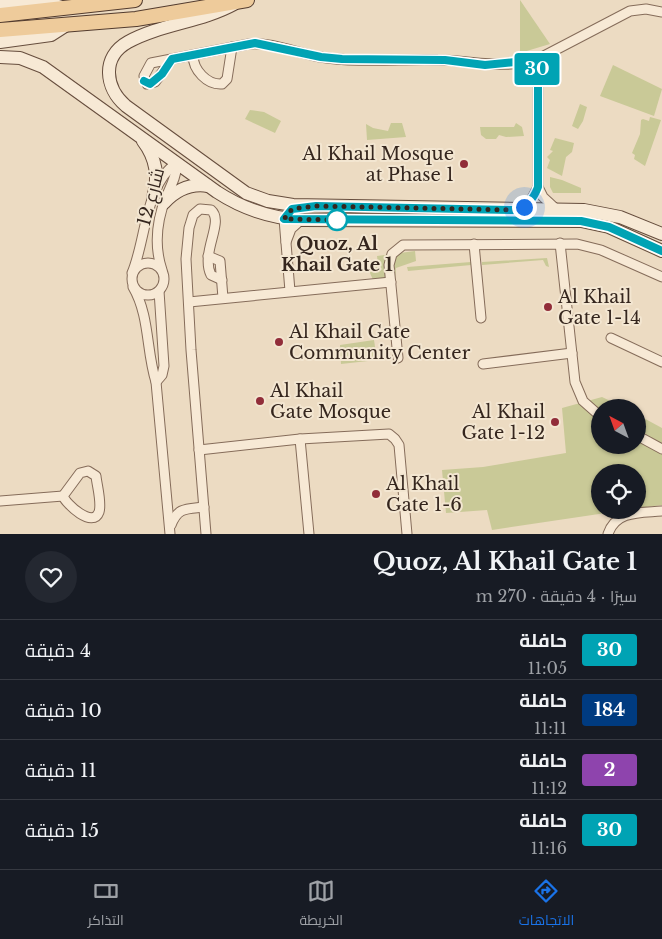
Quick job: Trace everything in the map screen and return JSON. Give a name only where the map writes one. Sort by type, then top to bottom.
[{"type":"main road","points":[[0,15],[135,0]]},
{"type":"main road","points":[[0,30],[65,26],[151,17],[243,1]]},
{"type":"street","points":[[0,3],[39,0],[66,8]]},
{"type":"street","points":[[177,163],[168,145],[115,105],[109,94],[108,71],[113,57],[129,41],[218,12],[243,1]]},
{"type":"street","points":[[172,59],[232,47],[261,44],[309,55],[342,59],[445,60],[485,65],[534,60],[630,11],[646,9],[662,12]]},
{"type":"street","points":[[0,42],[51,35],[65,26]]},
{"type":"street","points":[[193,55],[194,64],[199,73],[218,84],[222,84],[227,79],[232,47]]},
{"type":"street","points":[[0,56],[20,58],[43,67],[208,186],[244,207],[284,219],[581,221],[609,227],[662,251]]},
{"type":"street","points":[[519,209],[531,200],[538,187],[538,75],[534,60]]},
{"type":"street","points":[[109,82],[113,92],[126,106],[246,193],[276,203],[316,206],[584,210],[608,214],[662,234]]},
{"type":"street","points":[[136,134],[152,157],[158,200],[185,188],[208,186]]},
{"type":"street","points":[[177,163],[189,162],[228,190],[246,193]]},
{"type":"street","name":"شارع 12","points":[[132,273],[166,173],[177,163]]},
{"type":"street","points":[[538,187],[547,202],[556,209]]},
{"type":"street","name":"شارع 12","points":[[158,200],[157,240],[162,270]]},
{"type":"street","points":[[290,291],[284,219],[292,209],[316,206]]},
{"type":"street","points":[[206,534],[186,259],[188,235],[193,216],[203,209],[213,212],[217,221],[208,256],[210,272],[214,277],[222,280],[223,298]]},
{"type":"street","points":[[286,242],[290,229],[301,220]]},
{"type":"street","points":[[560,243],[577,389],[591,409]]},
{"type":"street","points":[[398,358],[391,282],[391,257],[395,250],[403,245],[560,243],[585,245],[601,250],[662,277]]},
{"type":"street","points":[[474,244],[480,318]]},
{"type":"street","points":[[156,382],[162,374],[164,366],[159,291],[164,277],[162,270],[150,262],[142,263],[132,273],[133,287],[142,306],[156,382],[170,531]]},
{"type":"street","points":[[189,302],[391,282]]},
{"type":"street","points":[[133,287],[148,295],[159,291]]},
{"type":"street","points":[[611,338],[662,362]]},
{"type":"street","points":[[483,364],[572,354]]},
{"type":"street","points":[[199,450],[300,439],[385,433],[393,436],[398,445],[407,534]]},
{"type":"street","points":[[300,439],[309,534]]},
{"type":"street","points":[[646,440],[662,449]]},
{"type":"street","points":[[0,501],[63,496],[80,473],[90,471],[96,476],[99,512],[94,518],[87,518],[65,501],[63,496]]},
{"type":"street","points":[[170,531],[179,512],[204,507]]},
{"type":"street","points":[[608,534],[613,523],[626,515],[662,511]]},
{"type":"green space","points":[[520,0],[550,44],[520,53]]},
{"type":"green space","points":[[613,65],[662,89],[654,116],[600,96]]},
{"type":"green space","points":[[580,104],[587,107],[583,121],[578,129],[572,126]]},
{"type":"green space","points":[[250,110],[264,112],[281,121],[275,133],[245,119]]},
{"type":"green space","points":[[650,117],[661,120],[645,166],[634,159],[635,155],[632,153],[640,134],[641,120],[649,121]]},
{"type":"green space","points":[[391,123],[402,123],[406,137],[367,140],[366,124],[373,128],[388,131]]},
{"type":"green space","points":[[516,123],[522,127],[524,136],[506,137],[499,135],[496,139],[486,139],[481,135],[480,127],[514,127]]},
{"type":"green space","points":[[555,138],[574,143],[572,152],[566,157],[562,176],[547,168],[550,160],[547,157],[553,151],[550,150]]},
{"type":"green space","points":[[550,177],[581,188],[581,193],[553,193],[550,187]]},
{"type":"green space","points":[[415,251],[416,261],[396,268],[395,280],[374,282],[370,273],[372,265],[378,265],[377,256]]},
{"type":"green space","points":[[547,258],[549,267],[546,266],[543,260],[482,265],[482,262]]},
{"type":"green space","points":[[471,262],[471,265],[408,271],[407,267]]},
{"type":"green space","points":[[374,340],[377,360],[341,364],[340,345]]},
{"type":"green space","points":[[591,400],[591,454],[646,454],[646,419],[662,428],[662,505],[646,507],[646,464],[591,464],[591,515],[492,530],[487,510],[446,513],[442,470],[483,467],[566,453],[562,408]]},
{"type":"bus line","name":"30","points":[[144,81],[147,84],[155,82],[172,59],[255,43],[309,55],[342,59],[445,60],[485,65],[534,60],[538,75],[538,187],[537,192],[524,207],[514,210],[316,206],[292,209],[288,211],[284,219],[581,221],[609,227],[662,251]]},
{"type":"place","name":"Al Khail Mosque at Phase 1","points":[[464,164]]},
{"type":"place","name":"Quoz, Al Khail Gate 1","points":[[337,220]]},
{"type":"place","name":"Al Khail Gate 1-14","points":[[548,307]]},
{"type":"place","name":"Al Khail Gate Community Center","points":[[279,342]]},
{"type":"place","name":"Al Khail Gate Mosque","points":[[260,401]]},
{"type":"place","name":"Al Khail Gate 1-12","points":[[555,422]]},
{"type":"place","name":"Al Khail Gate 1-6","points":[[376,494]]},
{"type":"route","points":[[337,220],[341,220],[284,219],[288,211],[292,209],[316,206],[514,210],[524,207]]}]
